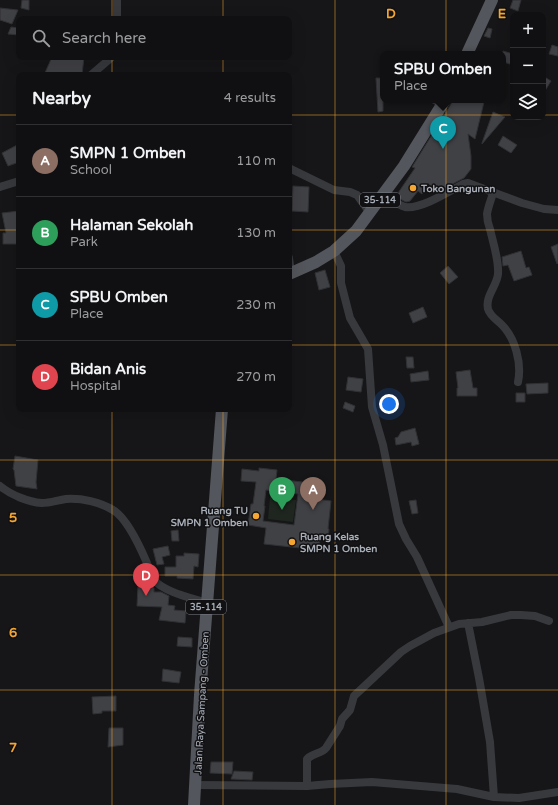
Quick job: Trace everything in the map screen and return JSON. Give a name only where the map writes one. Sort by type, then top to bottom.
[{"type":"main road","points":[[468,51],[492,0]]},
{"type":"main road","name":"35-114","points":[[292,273],[316,262],[334,251],[356,231],[404,166],[443,103]]},
{"type":"main road","name":"Jalan Raya Sampang - Omben","points":[[194,805],[200,695],[222,412]]},
{"type":"street","points":[[117,0],[117,16]]},
{"type":"street","points":[[94,72],[108,60]]},
{"type":"street","points":[[292,169],[334,190],[350,192],[356,195],[370,214]]},
{"type":"street","points":[[0,188],[16,182]]},
{"type":"street","points":[[384,194],[401,205],[410,207],[433,200],[463,184],[468,183],[475,184],[493,193],[529,205],[544,209],[558,210]]},
{"type":"street","points":[[493,193],[487,214],[497,263],[498,276],[487,301],[491,314],[502,325],[513,341],[520,374],[518,382]]},
{"type":"street","points":[[334,251],[342,266],[341,283],[350,318],[368,349],[372,407],[383,445],[399,524],[417,557],[448,628]]},
{"type":"street","points":[[0,486],[8,493],[32,501],[42,503],[68,499],[88,500],[113,510],[118,513],[139,545],[154,581],[174,592],[207,603]]},
{"type":"street","points":[[307,786],[307,759],[314,754],[324,751],[340,726],[342,719],[351,708],[354,696],[401,652],[422,639],[448,628],[468,623],[482,622],[511,615],[535,616],[549,621]]},
{"type":"street","points":[[468,623],[490,742],[494,797]]},
{"type":"street","points":[[196,785],[307,786],[341,783],[390,783],[457,790],[494,797],[520,798],[558,792]]},
{"type":"shaded area","points":[[270,497],[296,500],[293,522],[268,519]]},
{"type":"building","points":[[22,0],[29,0],[29,10],[21,8]]},
{"type":"building","points":[[513,0],[521,0],[518,11],[510,8]]},
{"type":"building","points":[[0,8],[18,10],[12,24],[0,20]]},
{"type":"building","points":[[11,27],[16,28],[16,35],[8,34]]},
{"type":"building","points":[[488,28],[492,29],[490,38],[484,36]]},
{"type":"building","points":[[552,45],[558,47],[558,56],[549,54]]},
{"type":"building","points":[[506,52],[510,53],[510,64],[506,63]]},
{"type":"building","points":[[51,60],[84,60],[82,72],[45,72]]},
{"type":"building","points":[[376,78],[380,78],[380,103],[383,103],[383,111],[378,112]]},
{"type":"building","points":[[546,78],[551,81],[546,89]]},
{"type":"building","points":[[484,103],[475,139],[468,134],[471,169],[464,178],[437,192],[428,183],[422,194],[418,191],[410,201],[406,202],[396,196],[415,168],[412,167],[451,104]]},
{"type":"building","points":[[493,112],[505,117],[482,144],[482,143]]},
{"type":"building","points":[[503,136],[517,145],[511,153],[498,145]]},
{"type":"building","points":[[16,146],[16,163],[8,166],[2,153]]},
{"type":"building","points":[[293,186],[309,187],[308,212],[292,211]]},
{"type":"building","points":[[16,211],[16,244],[3,244],[3,233],[6,233],[2,213]]},
{"type":"building","points":[[558,244],[558,263],[557,264],[551,247]]},
{"type":"building","points":[[521,251],[526,268],[529,267],[532,275],[514,281],[508,265],[503,266],[502,257]]},
{"type":"building","points":[[448,266],[458,277],[449,284],[440,273]]},
{"type":"building","points":[[325,270],[330,287],[319,290],[315,273]]},
{"type":"building","points":[[423,307],[427,317],[413,323],[409,313]]},
{"type":"building","points":[[406,357],[413,357],[414,368],[407,368]]},
{"type":"building","points":[[470,370],[473,388],[477,388],[477,396],[457,396],[458,388],[456,372]]},
{"type":"building","points":[[428,371],[429,380],[411,382],[410,374]]},
{"type":"building","points":[[348,377],[363,379],[361,392],[346,390]]},
{"type":"building","points":[[548,383],[548,393],[527,394],[526,384]]},
{"type":"building","points":[[516,393],[525,393],[525,402],[516,402]]},
{"type":"building","points":[[345,402],[355,406],[353,412],[343,408]]},
{"type":"building","points":[[415,428],[419,444],[412,446],[411,442],[396,445],[395,438],[398,437],[401,432]]},
{"type":"building","points":[[15,456],[38,460],[36,482],[37,489],[16,486],[13,469]]},
{"type":"building","points":[[259,468],[277,470],[276,479],[311,483],[309,498],[331,501],[328,539],[320,538],[319,550],[264,544],[266,528],[248,525],[256,482],[241,481],[242,469],[259,471]],"holes":[[[266,490],[298,494],[294,525],[263,521]]]},
{"type":"building","points":[[416,500],[418,513],[412,514],[409,501]]},
{"type":"building","points":[[178,530],[179,541],[172,541],[171,531]]},
{"type":"building","points":[[168,546],[170,555],[162,557],[164,564],[157,565],[153,549]]},
{"type":"building","points":[[184,553],[199,554],[198,567],[194,566],[193,579],[177,578],[177,576],[165,576],[165,567],[176,567],[176,556],[184,556]]},
{"type":"building","points":[[138,585],[152,586],[154,588],[154,592],[161,592],[169,596],[168,605],[175,606],[174,610],[186,611],[185,623],[159,620],[162,607],[137,606]]},
{"type":"building","points":[[178,637],[192,638],[192,647],[177,646]]},
{"type":"building","points":[[163,669],[181,672],[179,683],[162,681]]},
{"type":"building","points":[[116,696],[116,711],[102,711],[102,713],[93,714],[92,697]]},
{"type":"building","points":[[109,728],[123,728],[123,745],[108,747]]},
{"type":"building","points":[[211,762],[233,762],[232,774],[210,773]]},
{"type":"building","points":[[234,771],[253,772],[252,780],[231,779]]},
{"type":"place","name":"SPBU Omben","points":[[443,149]]},
{"type":"place","name":"Toko Bangunan","points":[[413,188]]},
{"type":"place","name":"Halaman Sekolah","points":[[282,510]]},
{"type":"place","name":"SMPN 1 Omben","points":[[313,510]]},
{"type":"place","name":"Ruang TU SMPN 1 Omben","points":[[256,516]]},
{"type":"place","name":"Ruang Kelas SMPN 1 Omben","points":[[292,542]]},
{"type":"place","name":"Bidan Anis","points":[[146,596]]}]
